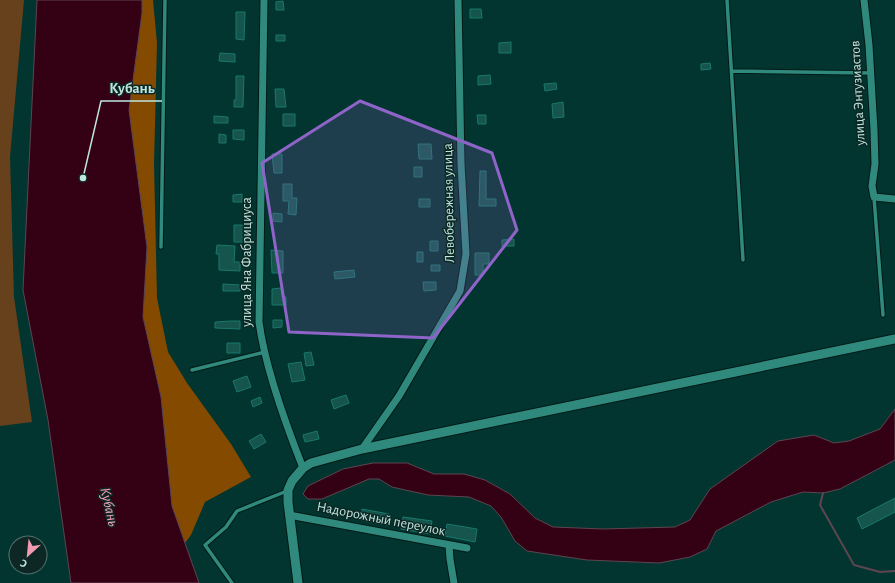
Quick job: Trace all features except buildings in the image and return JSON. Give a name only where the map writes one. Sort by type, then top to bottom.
[{"type":"street","name":"улица Яна Фабрициуса","points":[[264,0],[259,322],[265,352],[303,468]]},
{"type":"street","name":"Левобережная улица","points":[[362,449],[399,396],[460,291],[466,254],[461,164],[458,0]]},
{"type":"street","name":"улица Энтузиастов","points":[[864,0],[871,73],[875,164],[872,186],[874,197]]},
{"type":"street","points":[[874,197],[895,199]]},
{"type":"street","points":[[298,583],[289,515],[288,490],[292,481],[303,468],[324,459],[362,449],[895,339]]},
{"type":"street","name":"Надорожный переулок","points":[[289,515],[467,548]]},
{"type":"street","points":[[449,545],[454,583]]},
{"type":"lane","points":[[161,247],[165,0]]},
{"type":"lane","points":[[727,0],[743,260]]},
{"type":"lane","points":[[732,71],[871,73]]},
{"type":"lane","points":[[874,197],[883,314]]},
{"type":"lane","points":[[192,370],[265,352]]},
{"type":"lane","points":[[232,583],[205,545],[226,527],[238,511],[288,490]]},
{"type":"highlighted area","points":[[360,101],[492,153],[517,230],[433,338],[289,332],[262,163]]},
{"type":"shaded area","points":[[0,0],[24,0],[10,157],[14,297],[32,422],[0,426]]},
{"type":"shaded area","points":[[142,0],[153,0],[157,43],[154,164],[157,298],[168,352],[187,383],[231,444],[251,477],[205,502],[191,535],[185,543],[172,506],[161,397],[143,317],[147,247],[129,110],[142,13]]},
{"type":"water","points":[[37,0],[142,0],[142,13],[129,110],[147,247],[143,317],[161,397],[172,506],[199,583],[71,583],[48,420],[23,290]]},
{"type":"water","points":[[895,409],[895,460],[840,489],[823,493],[803,492],[771,502],[716,531],[707,549],[690,557],[659,563],[587,560],[527,551],[515,541],[501,517],[491,506],[469,497],[428,495],[392,487],[379,479],[369,479],[322,499],[308,499],[303,494],[308,486],[343,469],[373,463],[407,463],[434,474],[464,474],[485,480],[510,494],[535,518],[553,527],[603,529],[675,527],[690,520],[710,489],[778,441],[814,435],[834,443],[849,441],[880,429]]},
{"type":"waterway","points":[[823,493],[820,505],[854,565],[880,572],[895,571]]},
{"type":"place","name":"Кубань","points":[[83,178]]}]
